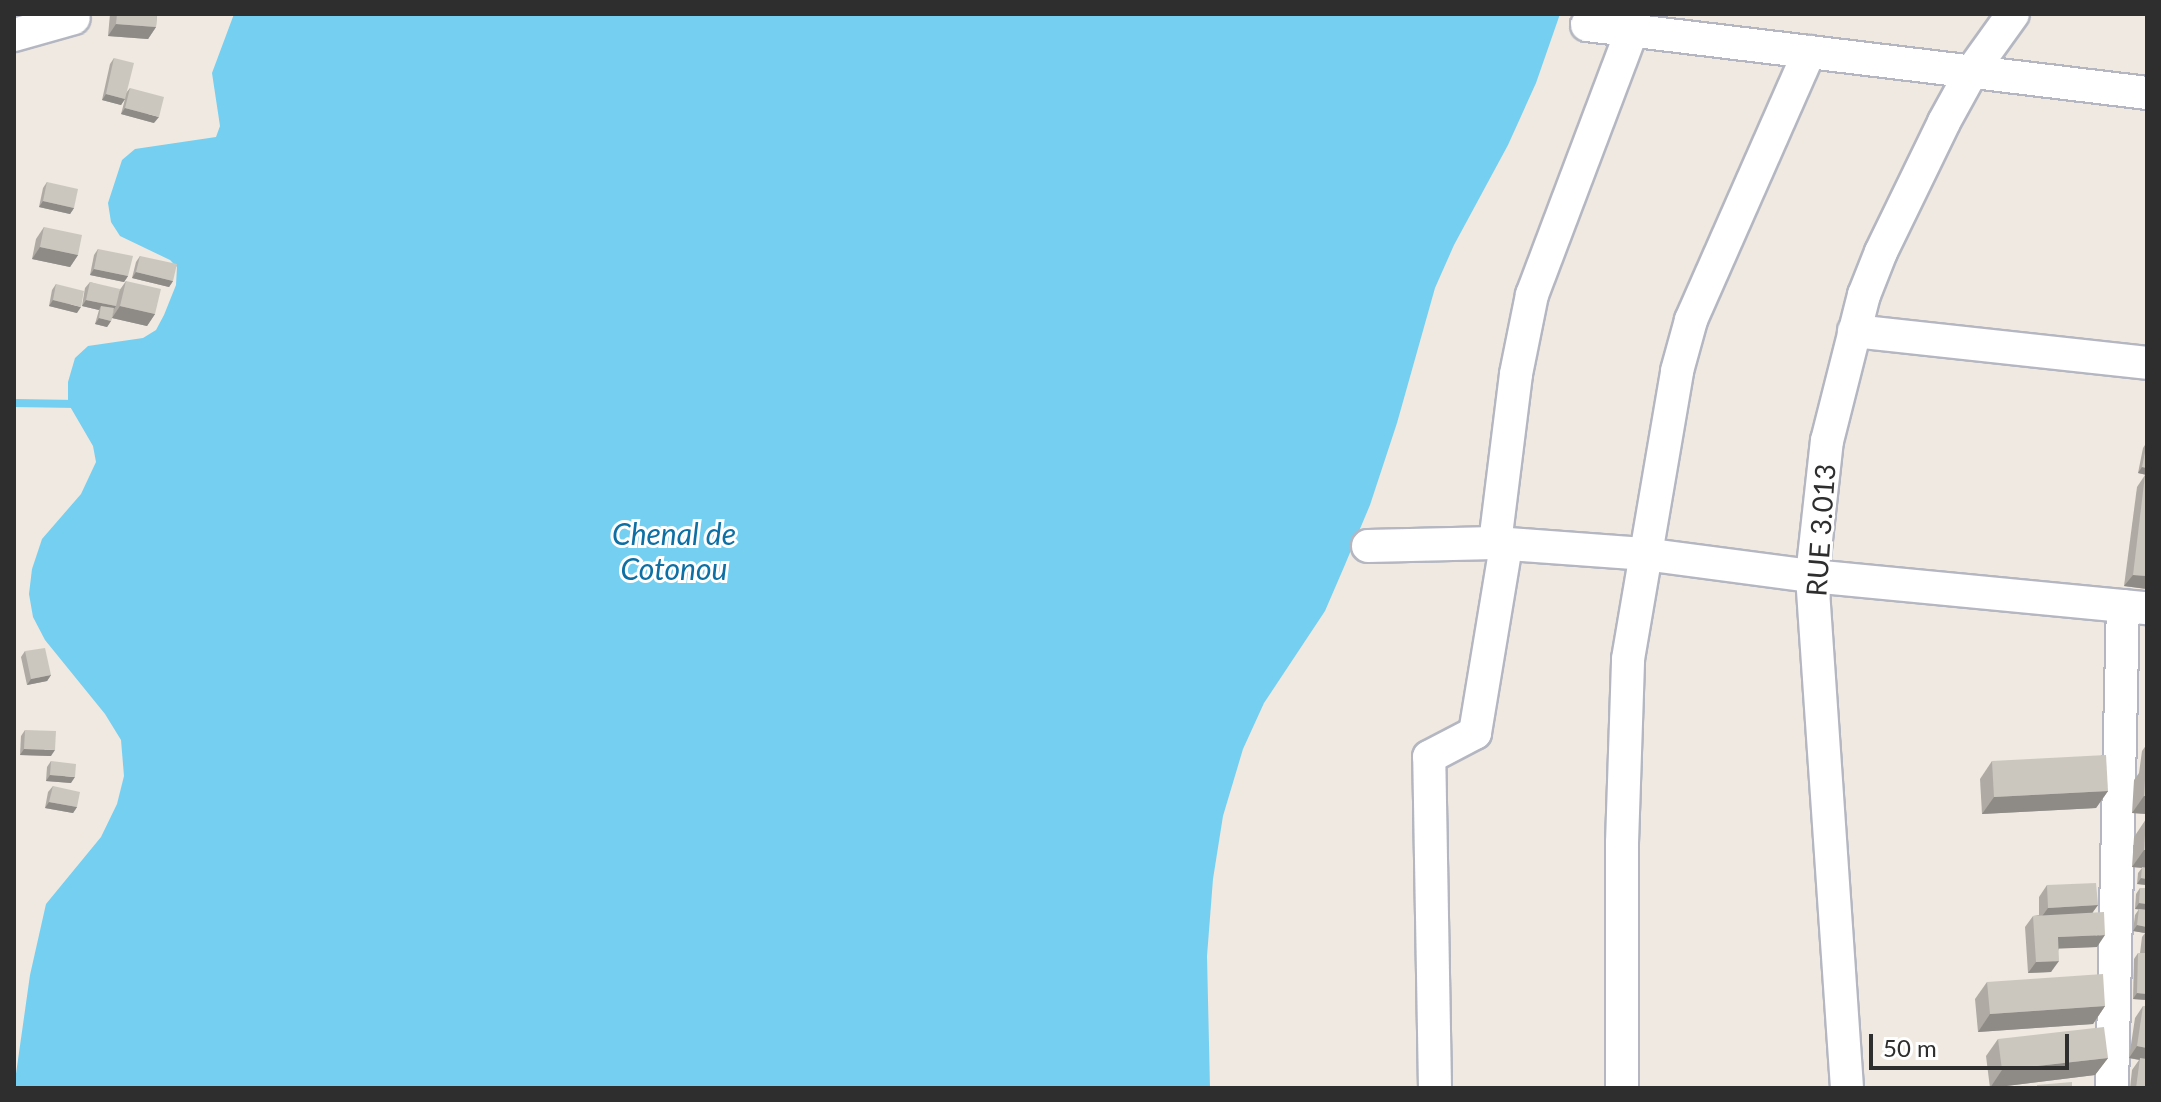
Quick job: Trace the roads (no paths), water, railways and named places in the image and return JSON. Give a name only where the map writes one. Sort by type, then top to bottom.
[{"type":"street","name":"RUE 3.013","points":[[1847,1088],[1812,576],[1827,441],[1854,331],[1887,240],[1972,71],[2013,14]]},
{"type":"street","points":[[14,35],[74,18]]},
{"type":"street","points":[[1587,25],[2147,93]]},
{"type":"street","points":[[1435,1088],[1429,757],[1475,733],[1500,544],[1516,374],[1532,295],[1632,31]]},
{"type":"street","points":[[1622,1088],[1622,843],[1628,659],[1677,371],[1691,320],[1809,52]]},
{"type":"street","points":[[1854,331],[2147,363]]},
{"type":"street","points":[[1368,546],[1500,544],[1644,554],[1812,576],[2135,607],[2112,1088]]},
{"type":"water","name":"Chenal de Cotonou","points":[[234,14],[1560,14],[1536,83],[1508,145],[1454,245],[1435,288],[1397,423],[1370,505],[1344,567],[1325,611],[1264,703],[1243,749],[1223,816],[1213,879],[1207,956],[1210,1088],[14,1088],[30,975],[46,904],[101,837],[117,804],[124,776],[121,740],[105,714],[45,640],[33,617],[29,594],[32,569],[42,539],[81,494],[96,462],[93,446],[68,403],[68,382],[75,358],[88,346],[143,338],[156,330],[164,315],[176,285],[177,267],[170,260],[120,236],[111,222],[108,203],[122,160],[135,149],[216,137],[220,126],[212,73]]},
{"type":"waterway","points":[[14,403],[77,404]]}]
